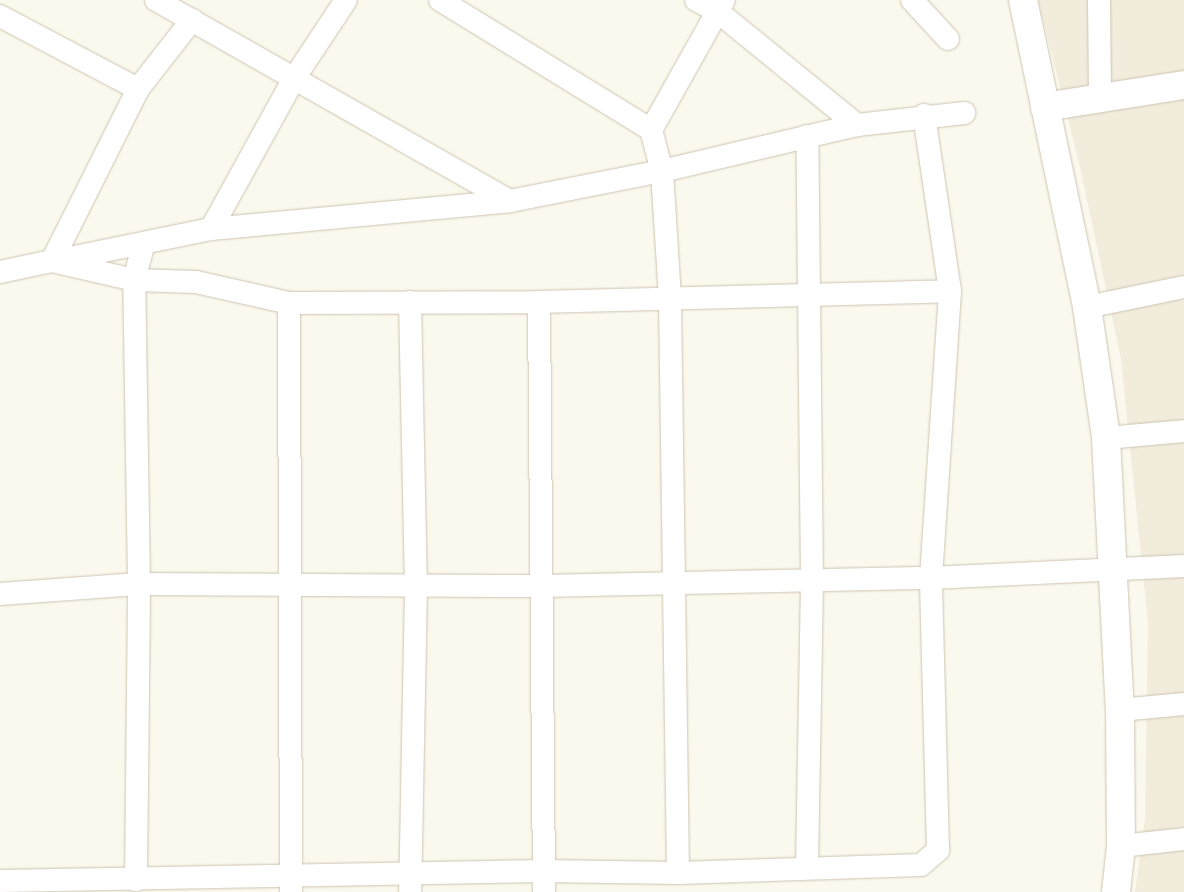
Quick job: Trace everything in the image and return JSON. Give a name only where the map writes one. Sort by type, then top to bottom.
[{"type":"street","points":[[156,0],[296,77],[510,201]]},
{"type":"street","points":[[211,229],[296,77],[346,0]]},
{"type":"street","points":[[440,0],[651,130],[662,171],[670,299],[676,583],[678,873]]},
{"type":"street","points":[[696,0],[720,6],[858,125]]},
{"type":"street","points":[[912,0],[948,39]]},
{"type":"street","points":[[1023,0],[1087,307],[1106,438],[1120,710],[1121,846],[1116,892]]},
{"type":"street","points":[[1099,0],[1100,100]]},
{"type":"street","points":[[651,130],[720,6]]},
{"type":"street","points":[[0,16],[138,90]]},
{"type":"street","points":[[52,261],[138,90],[192,20]]},
{"type":"street","points":[[1045,107],[1100,100],[1184,85]]},
{"type":"street","points":[[0,272],[211,229],[510,201],[662,171],[858,125],[924,115],[964,113]]},
{"type":"street","points":[[0,881],[136,880],[291,885],[544,881],[678,873],[920,865],[938,850],[931,578],[950,291],[924,115]]},
{"type":"street","points":[[807,136],[807,293],[812,580],[807,868]]},
{"type":"street","points":[[136,880],[139,584],[134,280],[144,243]]},
{"type":"street","points":[[52,261],[134,280],[196,282],[289,304],[539,302],[807,293],[950,291]]},
{"type":"street","points":[[1087,307],[1184,287]]},
{"type":"street","points":[[410,302],[416,588],[410,883]]},
{"type":"street","points":[[539,302],[544,881]]},
{"type":"street","points":[[289,304],[288,584],[291,885]]},
{"type":"street","points":[[1106,438],[1184,431]]},
{"type":"street","points":[[0,594],[139,584],[288,584],[416,588],[541,586],[931,578],[1113,571],[1184,566]]},
{"type":"street","points":[[1120,710],[1184,704]]},
{"type":"street","points":[[1121,846],[1184,839]]},
{"type":"shaded area","points":[[1038,0],[1184,0],[1184,892],[1135,892],[1145,819],[1148,623],[1121,359],[1080,167]]}]
